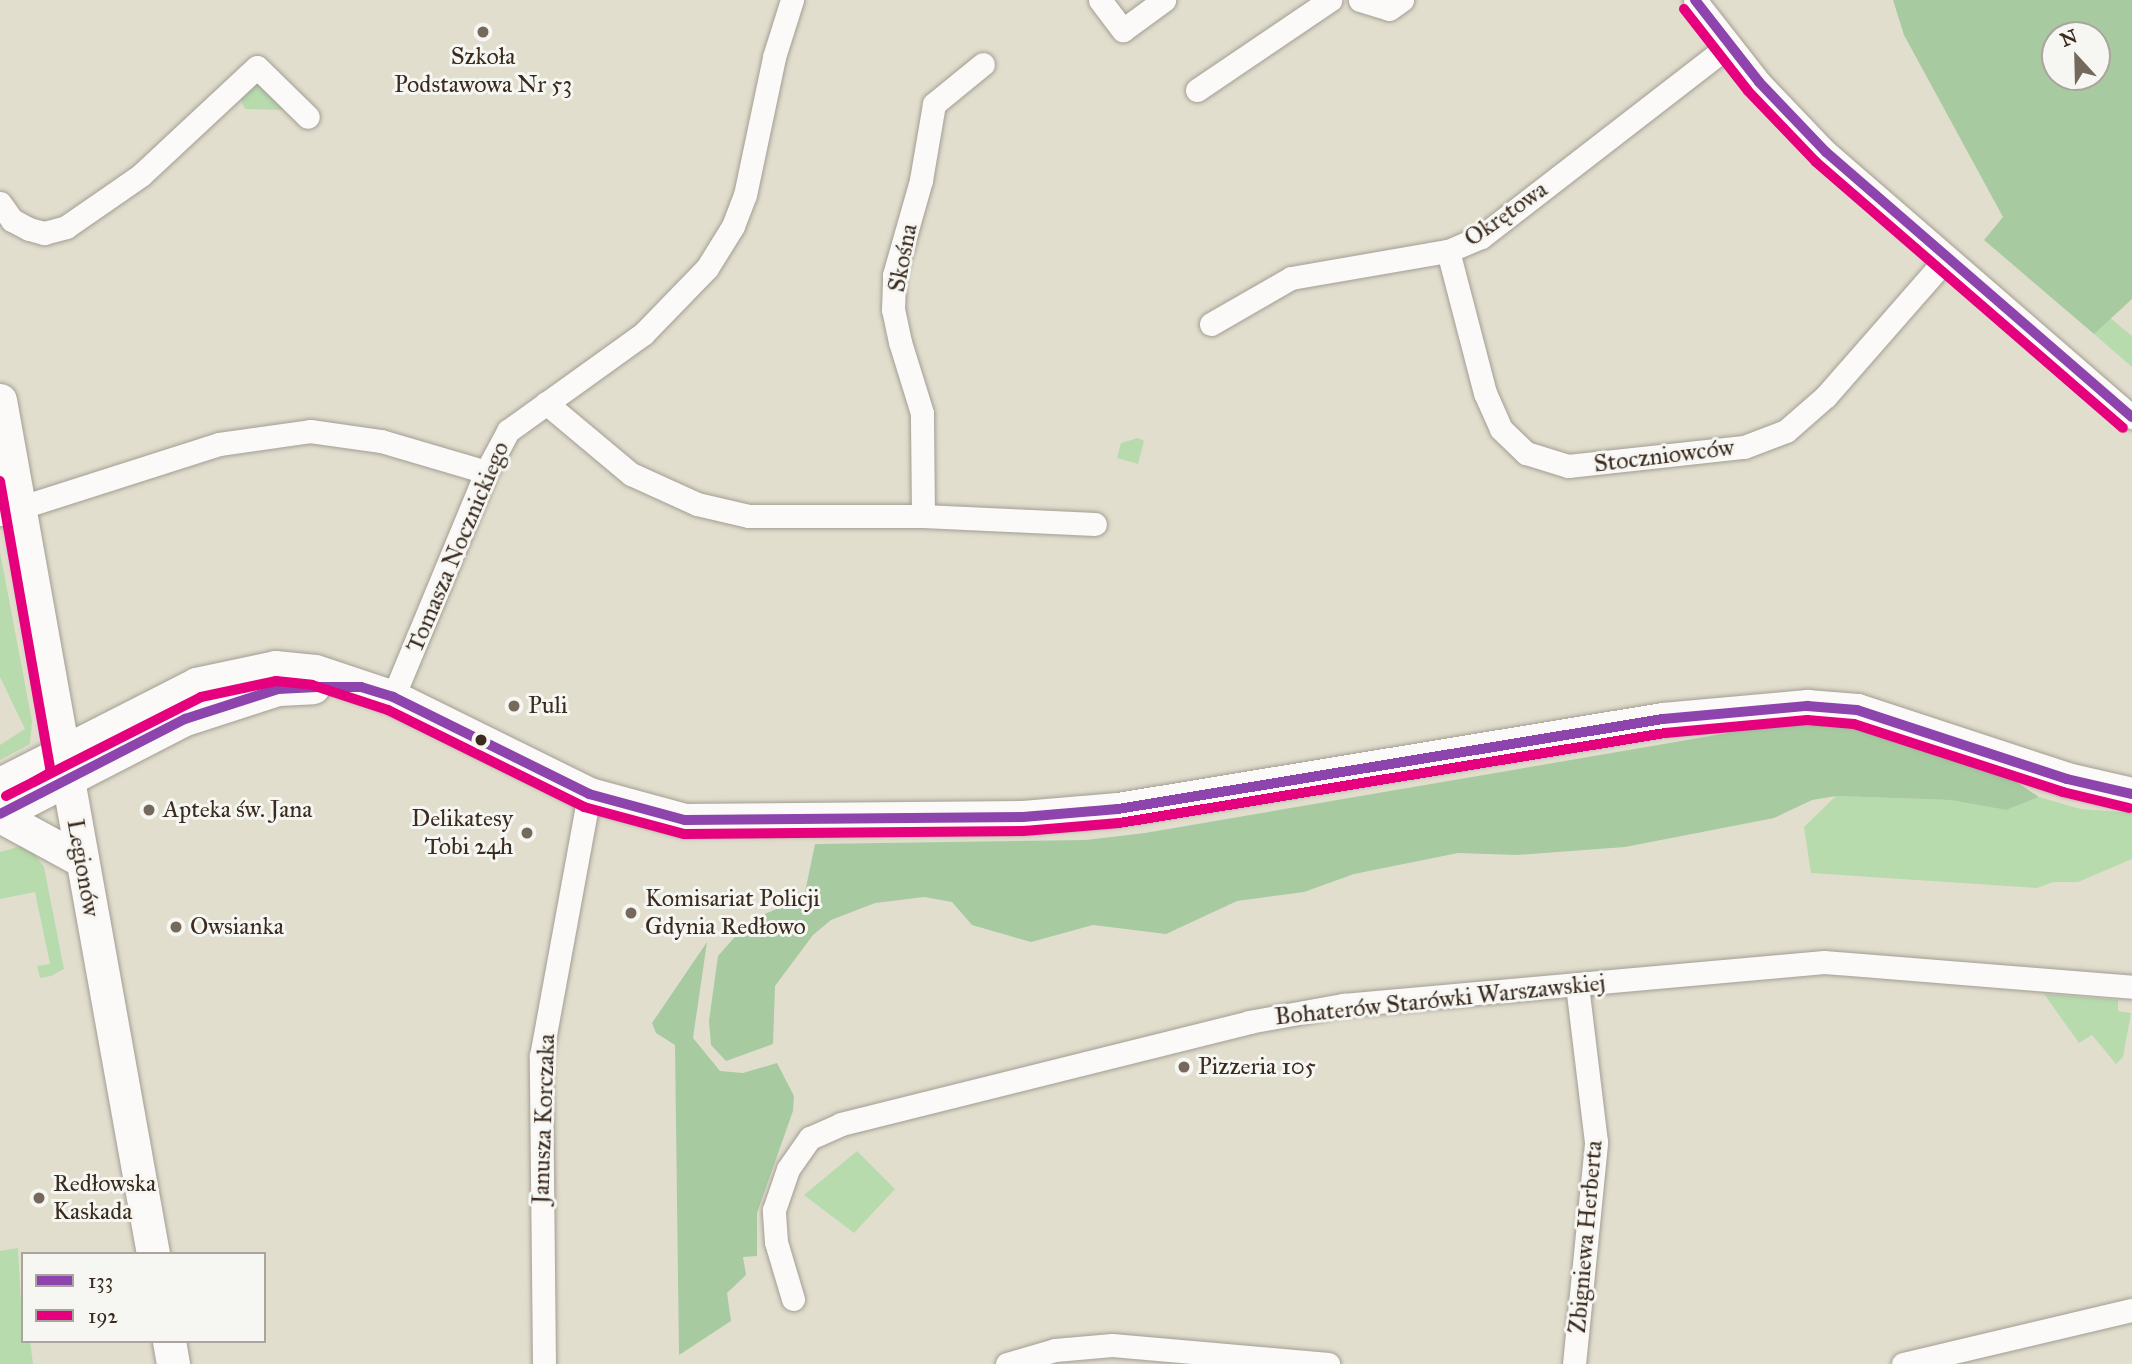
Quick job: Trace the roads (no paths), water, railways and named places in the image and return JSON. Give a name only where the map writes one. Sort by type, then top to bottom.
[{"type":"street","name":"Tomasza Nocznickiego","points":[[393,697],[485,472],[508,432],[652,325],[707,268],[733,226],[748,185],[774,57],[792,0]]},
{"type":"street","points":[[1100,0],[1123,30],[1164,0]]},
{"type":"street","points":[[1197,90],[1330,0]]},
{"type":"street","points":[[1360,0],[1389,9],[1402,0]]},
{"type":"street","points":[[1695,0],[1729,45],[1826,152],[2132,417]]},
{"type":"street","name":"Okrętowa","points":[[1211,324],[1291,278],[1448,251],[1481,237],[1729,45]]},
{"type":"street","name":"Skośna","points":[[922,516],[922,413],[893,310],[894,275],[921,180],[934,104],[983,64]]},
{"type":"street","points":[[0,203],[12,220],[29,229],[44,233],[66,227],[141,175],[257,68],[308,117]]},
{"type":"street","name":"Stoczniowców","points":[[1448,251],[1485,393],[1501,429],[1526,453],[1568,466],[1744,447],[1786,431],[1826,396],[1947,258]]},
{"type":"street","name":"Legionów","points":[[0,400],[10,511],[65,766],[153,1252]]},
{"type":"street","points":[[546,403],[631,474],[697,504],[749,516],[922,516],[1095,524]]},
{"type":"street","points":[[10,511],[219,444],[310,431],[381,441],[485,472]]},
{"type":"street","points":[[0,784],[65,766],[231,702],[278,689],[361,687],[393,697],[589,794],[685,820],[1023,817],[1194,800],[1663,719],[1807,706],[1870,713],[2067,779],[2132,793]]},
{"type":"street","points":[[65,766],[0,815],[81,860]]},
{"type":"street","name":"Janusza Korczaka","points":[[544,1364],[541,1056],[589,794]]},
{"type":"street","name":"Bohaterów Starówki Warszawskiej","points":[[793,1299],[776,1242],[774,1210],[794,1157],[810,1138],[824,1130],[1295,1012],[1577,984],[1849,962],[2132,987]]},
{"type":"street","name":"Zbigniewa Herberta","points":[[1574,1364],[1597,1142],[1577,984]]},
{"type":"street","points":[[1903,1364],[2132,1310]]},
{"type":"street","points":[[169,1343],[173,1364]]},
{"type":"street","points":[[1007,1364],[1084,1346],[1141,1346],[1211,1359],[1328,1364]]},
{"type":"place","name":"Szkoła Podstawowa Nr 53","points":[[483,32]]},
{"type":"place","name":"Puli","points":[[514,706]]},
{"type":"place","name":"Apteka św. Jana","points":[[149,810]]},
{"type":"place","name":"Delikatesy Tobi 24h","points":[[527,833]]},
{"type":"place","name":"Komisariat Policji Gdynia Redłowo","points":[[631,913]]},
{"type":"place","name":"Owsianka","points":[[176,927]]},
{"type":"place","name":"Pizzeria 105","points":[[1184,1067]]},
{"type":"place","name":"Redłowska Kaskada","points":[[39,1198]]}]
